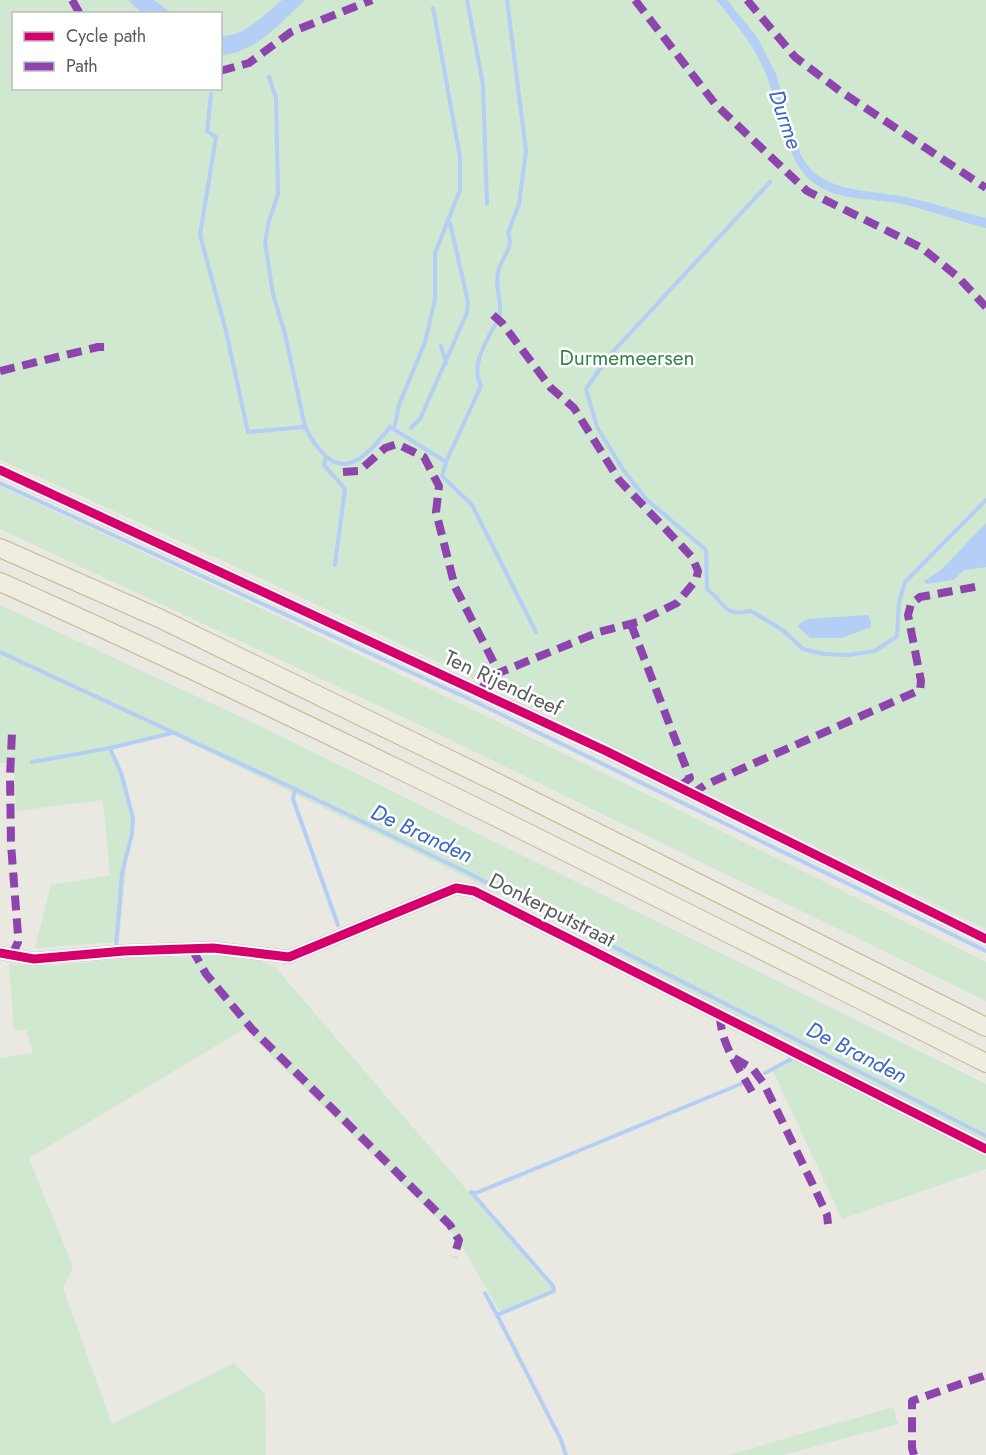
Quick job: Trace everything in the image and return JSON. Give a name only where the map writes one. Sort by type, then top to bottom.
[{"type":"highway","points":[[0,548],[160,619],[483,775],[986,1027]]},
{"type":"highway","points":[[0,582],[150,651],[488,813],[986,1063]]},
{"type":"street","name":"Ten Rijendreef","points":[[0,470],[606,751],[986,939]]},
{"type":"street","name":"Donkerputstraat","points":[[0,953],[34,959],[124,951],[213,948],[289,957],[456,888],[474,891],[986,1149]]},
{"type":"green space","name":"Durmemeersen","points":[[0,0],[986,0],[986,929],[372,631],[0,460]]},
{"type":"green space","points":[[0,486],[494,720],[986,962],[986,1001],[420,725],[0,529]]},
{"type":"green space","points":[[0,605],[256,724],[986,1084],[986,1142],[464,876],[169,733],[111,748],[126,781],[134,819],[128,851],[119,942],[35,948],[51,885],[110,875],[103,800],[16,811],[14,763],[0,763]]},
{"type":"green space","points":[[224,956],[253,958],[275,967],[553,1290],[500,1312],[457,1238],[244,1029],[29,1158],[73,1267],[63,1288],[112,1424],[234,1363],[265,1394],[266,1455],[0,1455],[0,1058],[33,1053],[26,1030],[14,1030],[9,964],[52,966],[130,958]]},
{"type":"green space","points":[[797,1058],[986,1156],[986,1169],[842,1219],[772,1069]]},
{"type":"green space","points":[[893,1407],[898,1424],[783,1455],[729,1455]]},
{"type":"water","points":[[128,0],[154,0],[170,12],[141,12]]},
{"type":"water","points":[[282,0],[305,0],[257,43],[246,49],[222,55],[222,36],[238,33],[261,18]]},
{"type":"water","name":"Durme","points":[[716,0],[727,0],[757,37],[776,74],[800,153],[809,167],[833,183],[848,188],[910,198],[986,218],[986,228],[907,205],[847,197],[814,183],[804,174],[789,148],[761,62],[744,34]]},
{"type":"water","points":[[986,523],[986,567],[965,570],[953,580],[926,584],[924,581],[941,570]]},
{"type":"water","points":[[868,615],[871,627],[842,638],[810,638],[798,627],[807,619]]},
{"type":"waterway","points":[[467,0],[483,85],[487,204]]},
{"type":"waterway","points":[[500,314],[498,274],[509,248],[508,233],[519,204],[526,151],[507,0]]},
{"type":"waterway","points":[[394,429],[399,405],[425,342],[435,299],[435,253],[460,190],[460,157],[433,8]]},
{"type":"waterway","points":[[269,77],[276,98],[278,194],[265,242],[273,294],[285,334],[305,427]]},
{"type":"waterway","points":[[211,94],[207,131],[216,137],[200,235],[226,331],[248,432],[305,427],[326,457],[336,463],[346,464],[367,453],[390,427],[446,462],[442,476],[472,505],[536,632]]},
{"type":"waterway","points":[[770,182],[609,356],[586,389],[597,427],[624,471],[646,499],[706,550],[707,589],[726,608],[735,612],[751,611],[784,631],[803,649],[824,654],[848,655],[875,651],[897,636],[899,602],[905,582],[986,500]]},
{"type":"waterway","points":[[411,428],[420,419],[467,313],[468,302],[450,223]]},
{"type":"waterway","points":[[446,462],[481,386],[478,378],[478,362],[496,323]]},
{"type":"waterway","points":[[441,346],[446,363]]},
{"type":"waterway","points":[[326,456],[324,465],[345,489],[335,565]]},
{"type":"waterway","points":[[0,483],[480,704],[986,951]]},
{"type":"waterway","name":"De Branden","points":[[0,652],[295,789],[462,870],[986,1136]]},
{"type":"waterway","points":[[116,947],[122,873],[132,834],[133,818],[121,773],[110,748],[172,733]]},
{"type":"waterway","points":[[32,762],[110,748]]},
{"type":"waterway","points":[[295,789],[293,799],[338,925]]},
{"type":"waterway","name":"De Branden","points":[[765,1073],[795,1057]]},
{"type":"waterway","name":"De Branden","points":[[566,1455],[561,1440],[497,1315],[554,1291],[553,1286],[471,1192],[476,1193],[743,1083]]},
{"type":"waterway","points":[[485,1293],[497,1315]]},
{"type":"marked path","points":[[72,0],[79,12]]},
{"type":"marked path","points":[[222,70],[249,63],[291,32],[372,0]]},
{"type":"marked path","points":[[635,0],[716,105],[807,191],[922,248],[958,277],[986,307]]},
{"type":"marked path","points":[[747,0],[795,57],[840,91],[986,188]]},
{"type":"marked path","points":[[479,692],[491,676],[599,632],[638,622],[677,603],[696,580],[698,571],[692,557],[619,480],[574,408],[551,388],[502,323],[493,315]]},
{"type":"marked path","points":[[0,371],[98,347],[107,347]]},
{"type":"marked path","points":[[343,472],[359,471],[385,448],[397,444],[424,457],[439,486],[436,512],[455,587],[494,663],[491,676]]},
{"type":"marked path","points":[[692,794],[705,785],[920,690],[921,681],[908,615],[911,604],[920,597],[980,586]]},
{"type":"marked path","points":[[631,624],[690,778],[679,787]]},
{"type":"marked path","points":[[12,732],[11,844],[18,942],[12,955]]},
{"type":"marked path","points":[[192,949],[206,974],[252,1029],[450,1225],[459,1240],[454,1257]]},
{"type":"marked path","points":[[720,1015],[727,1045],[752,1092]]},
{"type":"marked path","points":[[734,1058],[753,1069],[764,1084],[827,1215],[828,1224]]},
{"type":"marked path","points":[[914,1455],[912,1401],[986,1375]]},
{"type":"cycle path","points":[[0,470],[606,751],[986,939]]},
{"type":"cycle path","points":[[0,953],[34,959],[124,951],[213,948],[289,957],[456,888],[474,891],[986,1149]]}]
